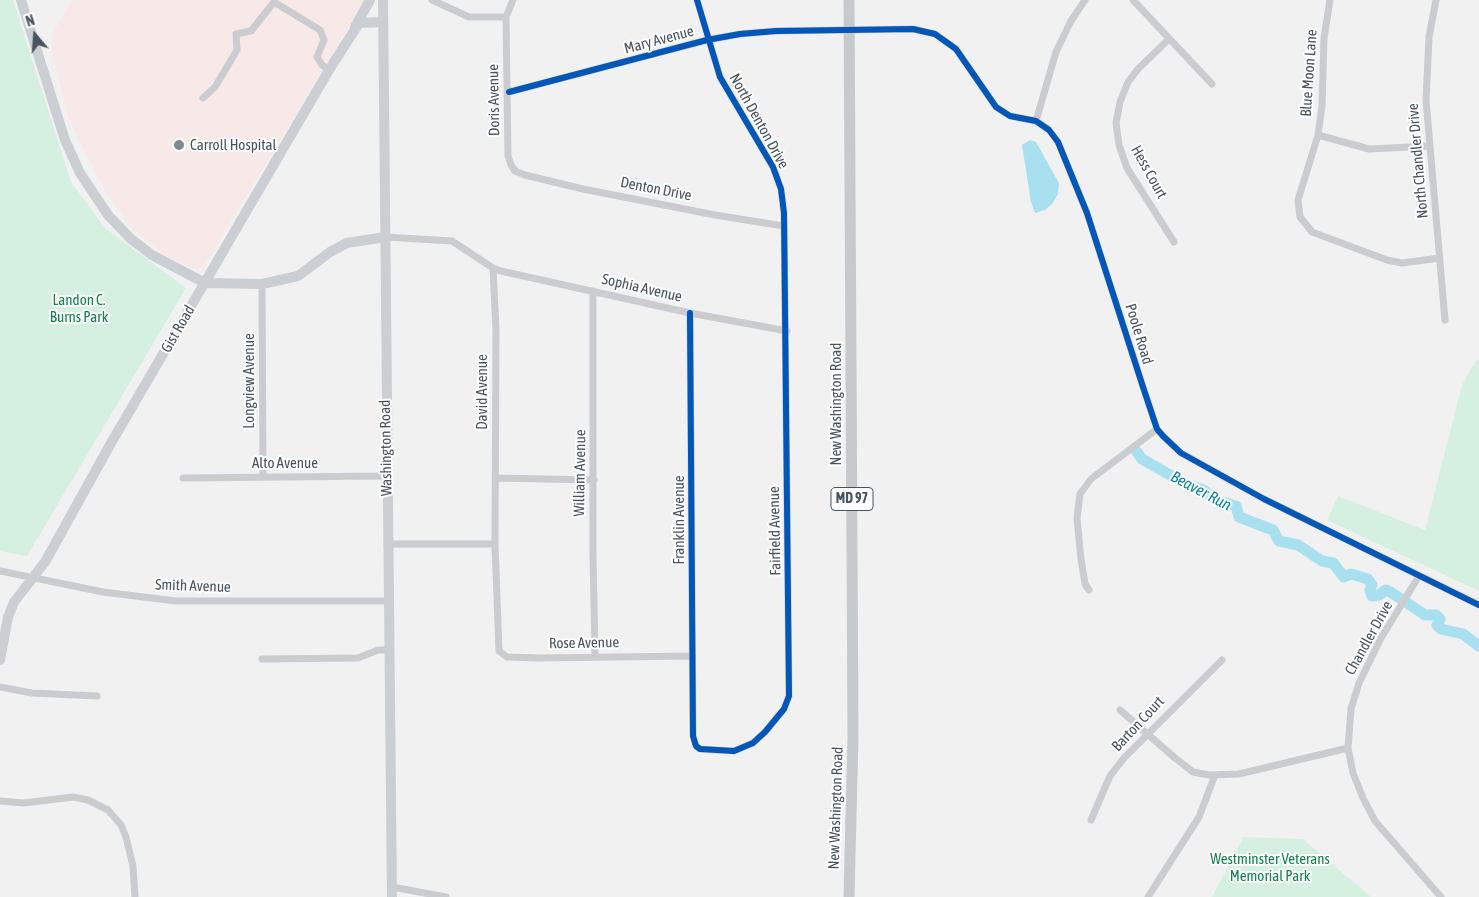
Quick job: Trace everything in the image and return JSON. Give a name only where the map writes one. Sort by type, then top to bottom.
[{"type":"main road","name":"New Washington Road","points":[[848,897],[853,735],[849,0]]},
{"type":"street","points":[[21,0],[65,140],[80,173],[96,200],[122,230],[141,247],[176,270],[205,283],[262,284],[298,276],[330,252],[347,243],[385,237],[452,241],[493,268]]},
{"type":"street","name":"Gist Road","points":[[0,660],[8,617],[14,602],[45,562],[111,443],[329,70],[355,29],[370,0]]},
{"type":"street","name":"Washington Road","points":[[383,0],[388,650],[392,892]]},
{"type":"street","points":[[432,0],[469,16],[506,17],[513,0]]},
{"type":"street","name":"North Denton Drive","points":[[697,0],[708,40],[726,90],[777,176],[783,201],[784,226]]},
{"type":"street","points":[[1036,122],[1056,52],[1071,21],[1085,0]]},
{"type":"street","points":[[1133,0],[1212,84]]},
{"type":"street","name":"Blue Moon Lane","points":[[1330,0],[1324,38],[1322,106],[1318,135],[1298,200],[1298,209],[1305,226],[1328,239],[1387,260],[1402,263],[1440,258]]},
{"type":"street","name":"North Chandler Drive","points":[[1436,0],[1430,37],[1426,100],[1445,320]]},
{"type":"street","points":[[203,98],[215,87],[237,50],[236,34],[251,31],[274,2],[320,30],[324,40],[317,57],[322,66],[329,70]]},
{"type":"street","name":"Doris Avenue","points":[[506,17],[509,92],[508,156],[511,165],[518,172],[525,175]]},
{"type":"street","points":[[355,29],[361,22],[383,22]]},
{"type":"street","name":"Poole Road","points":[[849,30],[913,29],[935,34],[956,49],[996,107],[1010,116],[1036,122],[1049,130],[1058,142],[1070,166],[1100,250],[1157,429],[1176,449],[1264,499],[1479,605]]},
{"type":"street","name":"Mary Avenue","points":[[509,92],[708,40],[754,32],[849,30]]},
{"type":"street","name":"Hess Court","points":[[1169,39],[1138,69],[1128,82],[1120,102],[1116,123],[1118,145],[1127,168],[1174,242]]},
{"type":"street","points":[[1318,135],[1369,149],[1430,146]]},
{"type":"street","name":"Denton Drive","points":[[525,175],[715,215],[784,226]]},
{"type":"street","name":"Fairfield Avenue","points":[[693,727],[694,742],[700,749],[710,751],[740,750],[765,732],[784,709],[789,696],[787,331],[784,226]]},
{"type":"street","name":"Sophia Avenue","points":[[493,268],[690,313],[787,331]]},
{"type":"street","name":"David Avenue","points":[[493,268],[496,330],[495,544],[497,633]]},
{"type":"street","name":"Longview Avenue","points":[[262,284],[263,477]]},
{"type":"street","name":"William Avenue","points":[[594,291],[593,553],[595,656]]},
{"type":"street","name":"Franklin Avenue","points":[[690,313],[693,727]]},
{"type":"street","points":[[1089,590],[1085,584],[1077,518],[1080,494],[1091,479],[1157,429]]},
{"type":"street","name":"Alto Avenue","points":[[183,478],[387,476]]},
{"type":"street","points":[[496,478],[594,480]]},
{"type":"street","points":[[387,544],[495,544]]},
{"type":"street","name":"Smith Avenue","points":[[0,571],[103,592],[176,601],[388,601]]},
{"type":"street","name":"Chandler Drive","points":[[1419,576],[1397,615],[1381,638],[1358,684],[1351,709],[1348,748],[1353,773],[1362,798],[1375,820],[1441,897]]},
{"type":"street","name":"Rose Avenue","points":[[497,633],[499,651],[503,656],[692,656]]},
{"type":"street","points":[[262,659],[358,658],[378,650],[388,650]]},
{"type":"street","name":"Barton Court","points":[[1091,820],[1110,776],[1147,734],[1222,660]]},
{"type":"street","points":[[0,687],[44,694],[97,696]]},
{"type":"street","points":[[1120,710],[1193,772],[1215,775],[1239,774],[1348,748]]},
{"type":"street","points":[[1148,897],[1199,817],[1215,775]]},
{"type":"street","points":[[0,801],[24,803],[73,797],[103,806],[114,816],[126,837],[133,866],[135,897]]},
{"type":"street","points":[[392,892],[446,897]]},
{"type":"shaded area","name":"Carroll Hospital","points":[[72,0],[372,0],[352,21],[203,268],[192,268],[164,255],[129,225],[105,191],[69,120],[51,49],[53,33]]},
{"type":"green space","name":"Landon C. Burns Park","points":[[0,0],[13,0],[71,182],[106,229],[186,288],[27,556],[0,551]]},
{"type":"green space","points":[[1477,359],[1479,361],[1479,591],[1327,520],[1338,496],[1425,530],[1462,385]]},
{"type":"green space","name":"Westminster Veterans Memorial Park","points":[[1244,837],[1303,839],[1371,897],[1212,897]]},
{"type":"water","points":[[1030,140],[1036,142],[1059,183],[1058,194],[1052,204],[1045,210],[1035,213],[1031,202],[1022,145]]},
{"type":"waterway","name":"Beaver Run","points":[[1137,452],[1142,459],[1184,483],[1205,491],[1215,500],[1236,506],[1239,517],[1273,530],[1279,541],[1298,545],[1322,561],[1333,563],[1344,577],[1351,574],[1368,579],[1372,585],[1370,590],[1372,596],[1379,595],[1386,590],[1425,615],[1436,615],[1440,619],[1437,625],[1441,629],[1463,634],[1479,646]]},
{"type":"cycle path","points":[[690,313],[693,736],[696,746],[700,749],[734,751],[753,743],[765,732],[784,709],[789,696],[784,213],[781,189],[773,167],[720,77],[697,0]]},
{"type":"cycle path","points":[[509,92],[707,40],[740,34],[776,31],[913,29],[935,34],[956,49],[996,107],[1010,116],[1036,121],[1049,130],[1058,142],[1087,213],[1157,429],[1163,436],[1181,453],[1264,499],[1479,605]]},
{"type":"place","name":"Carroll Hospital","points":[[179,145]]}]
